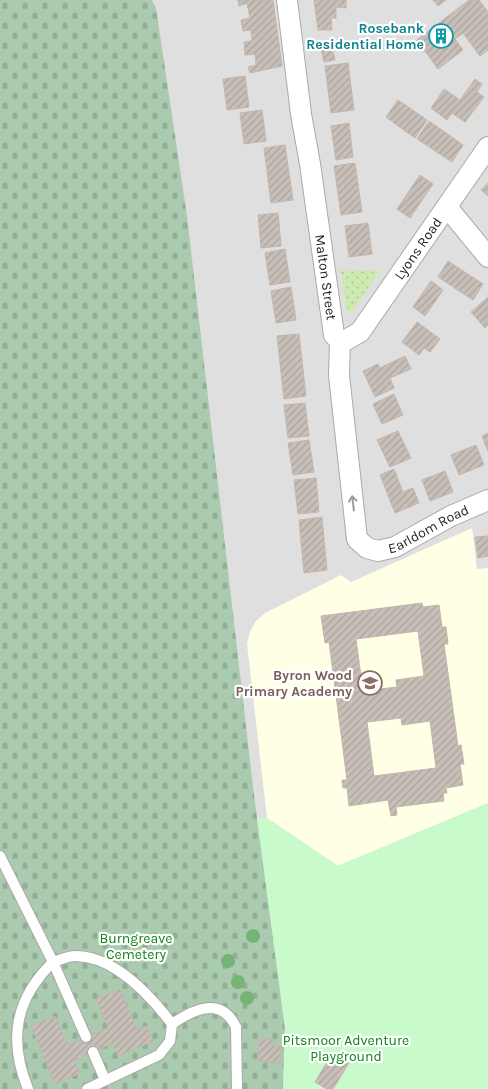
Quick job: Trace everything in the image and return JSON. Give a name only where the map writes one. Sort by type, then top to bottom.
[{"type":"street","name":"Malton Street","points":[[288,0],[301,114],[310,164],[334,335],[340,340],[339,375],[357,538],[367,548]]},
{"type":"street","name":"Lyons Road","points":[[340,340],[346,340],[360,332],[488,146]]},
{"type":"street","points":[[447,207],[488,257]]},
{"type":"street","name":"Earldom Road","points":[[367,548],[378,551],[395,547],[451,516],[488,500]]},
{"type":"lane","points":[[0,856],[86,1037]]},
{"type":"lane","points":[[28,1089],[21,1072],[18,1023],[23,1001],[36,978],[52,962],[74,956],[100,960],[124,973],[161,1010],[172,1024],[170,1041],[160,1055],[88,1089]]},
{"type":"lane","points":[[172,1024],[191,1011],[208,1008],[226,1013],[232,1019],[236,1028],[238,1089]]},
{"type":"lane","points":[[93,1052],[105,1080]]},
{"type":"shaded area","points":[[0,0],[488,0],[488,1089],[0,1089]]},
{"type":"shaded area","name":"Byron Wood Primary Academy","points":[[472,528],[477,569],[488,568],[488,803],[338,866],[267,818],[247,644],[250,632],[256,621],[265,613],[341,575],[351,582]]},
{"type":"green space","name":"Burngreave Cemetery","points":[[0,0],[152,0],[156,8],[187,216],[254,795],[285,1028],[283,1089],[0,1089]]},
{"type":"green space","points":[[380,270],[354,310],[347,312],[341,271]]},
{"type":"green space","name":"Pitsmoor Adventure Playground","points":[[488,803],[488,1089],[283,1089],[285,1028],[257,818],[267,818],[338,866]]},
{"type":"building","points":[[238,0],[273,0],[282,66],[250,73],[248,67],[256,65],[255,54],[245,55],[244,42],[252,41],[251,30],[243,31],[241,20],[250,18],[247,3],[239,6]]},
{"type":"building","points":[[314,0],[346,0],[346,8],[336,7],[336,18],[331,18],[332,30],[318,30]]},
{"type":"building","points":[[433,0],[446,0],[438,6]]},
{"type":"building","name":"Rosebank Residential Home","points":[[469,0],[479,0],[488,12],[488,50],[480,56],[463,33],[455,39],[463,50],[438,69],[417,40]]},
{"type":"building","points":[[331,42],[335,60],[324,62],[320,45]]},
{"type":"building","points":[[348,63],[354,110],[331,113],[325,66]]},
{"type":"building","points":[[245,76],[249,107],[227,110],[223,79]]},
{"type":"building","points":[[475,79],[482,84],[477,92],[484,97],[465,122],[452,113],[447,120],[431,108],[444,89],[460,100]]},
{"type":"building","points":[[398,100],[427,120],[415,138],[386,117]]},
{"type":"building","points":[[262,110],[266,141],[244,144],[240,113]]},
{"type":"building","points":[[429,121],[463,145],[452,162],[417,139]]},
{"type":"building","points":[[349,123],[353,157],[336,160],[331,126]]},
{"type":"building","points":[[285,145],[293,200],[271,203],[264,148]]},
{"type":"building","points":[[355,163],[362,212],[341,215],[334,166]]},
{"type":"building","points":[[420,175],[433,184],[410,218],[397,209]]},
{"type":"building","points":[[488,183],[488,196],[481,190]]},
{"type":"building","points":[[278,213],[281,246],[261,248],[258,215]]},
{"type":"building","points":[[368,223],[372,254],[349,257],[345,226]]},
{"type":"building","points":[[285,249],[290,282],[270,285],[265,253]]},
{"type":"building","points":[[448,261],[483,284],[473,300],[438,277]]},
{"type":"building","points":[[431,281],[443,290],[425,316],[413,307]]},
{"type":"building","points":[[291,287],[296,320],[276,323],[271,291]]},
{"type":"building","points":[[488,297],[488,325],[485,328],[471,312]]},
{"type":"building","points":[[417,322],[440,339],[430,352],[424,348],[419,355],[402,342]]},
{"type":"building","points":[[299,334],[306,396],[284,399],[277,336]]},
{"type":"building","points":[[405,356],[411,369],[390,378],[394,388],[375,397],[363,371],[378,364],[380,368]]},
{"type":"building","points":[[394,394],[403,415],[382,424],[373,404]]},
{"type":"building","points":[[305,403],[309,436],[288,438],[284,405]]},
{"type":"building","points":[[398,431],[411,458],[390,467],[377,440]]},
{"type":"building","points":[[488,433],[488,451],[482,436]]},
{"type":"building","points":[[309,440],[314,472],[293,475],[288,443]]},
{"type":"building","points":[[476,445],[484,465],[459,475],[451,455]]},
{"type":"building","points":[[394,469],[403,492],[413,488],[419,503],[395,513],[380,475]]},
{"type":"building","points":[[445,471],[453,492],[430,501],[422,480]]},
{"type":"building","points":[[316,478],[319,512],[298,514],[294,480]]},
{"type":"building","points":[[322,517],[327,570],[304,573],[299,520]]},
{"type":"building","points":[[488,536],[488,556],[478,558],[475,537]]},
{"type":"building","points":[[422,603],[423,607],[439,605],[442,627],[446,627],[448,644],[444,644],[458,746],[461,745],[464,764],[460,764],[463,785],[446,788],[447,793],[443,793],[444,801],[396,807],[397,815],[391,816],[388,800],[349,806],[347,788],[343,788],[342,780],[347,780],[329,642],[325,643],[321,616]],"holes":[[[418,631],[424,676],[396,680],[397,687],[363,691],[356,639]],[[401,718],[402,725],[430,721],[436,768],[374,776],[367,722]]]},
{"type":"building","points":[[120,989],[137,1030],[147,1026],[153,1041],[118,1056],[113,1043],[74,1060],[80,1073],[55,1084],[31,1026],[55,1016],[68,1045],[108,1028],[96,999]]},
{"type":"building","points":[[259,1039],[272,1039],[272,1046],[281,1047],[280,1063],[258,1061]]},
{"type":"building","points":[[333,1052],[349,1063],[333,1089],[327,1089],[315,1082]]},
{"type":"place","name":"Rosebank Residential Home","points":[[441,36]]},
{"type":"place","name":"Byron Wood Primary Academy","points":[[370,683]]}]
